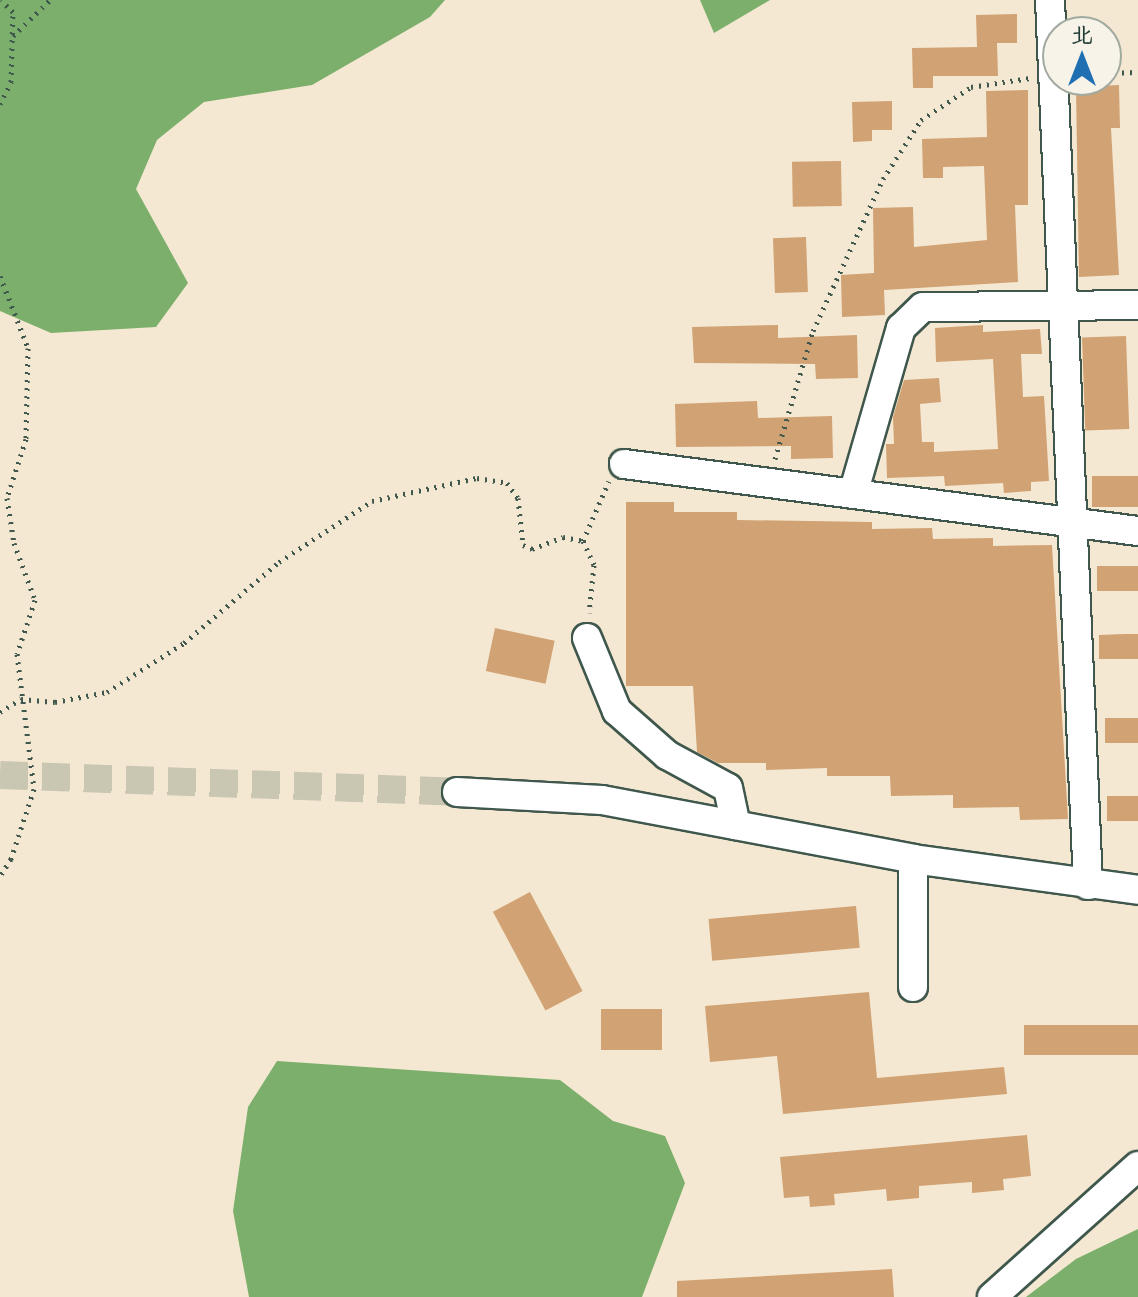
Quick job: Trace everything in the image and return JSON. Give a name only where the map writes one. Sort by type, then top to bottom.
[{"type":"street","points":[[1054,96],[1088,885]]},
{"type":"street","points":[[853,494],[901,328],[923,307],[1138,305]]},
{"type":"street","points":[[624,464],[1138,531]]},
{"type":"street","points":[[587,638],[617,711],[667,755],[728,788],[736,825]]},
{"type":"street","points":[[457,792],[602,800],[913,859],[1138,890]]},
{"type":"street","points":[[913,859],[913,987]]},
{"type":"street","points":[[992,1297],[1138,1166]]},
{"type":"path","points":[[0,104],[11,82],[13,12],[1,0]]},
{"type":"path","points":[[12,37],[50,0]]},
{"type":"path","points":[[768,483],[813,331],[883,179],[921,120],[971,87],[1042,76]]},
{"type":"path","points":[[0,276],[28,348],[26,439],[7,498],[14,543],[35,600],[17,654],[34,789],[11,859],[0,876]]},
{"type":"path","points":[[587,638],[594,565],[583,541],[612,476],[624,464]]},
{"type":"path","points":[[0,712],[21,699],[55,702],[107,692],[184,643],[279,562],[372,501],[477,478],[507,483],[518,498],[523,545],[532,549],[563,537],[583,541]]},
{"type":"green space","points":[[0,0],[445,0],[430,17],[312,85],[204,102],[157,140],[136,189],[188,283],[156,327],[51,333],[0,311]]},
{"type":"green space","points":[[700,0],[770,0],[714,33]]},
{"type":"green space","points":[[277,1061],[560,1080],[613,1121],[665,1136],[685,1183],[642,1297],[249,1297],[233,1211],[248,1107]]},
{"type":"green space","points":[[1138,1229],[1138,1297],[1026,1297],[1076,1259]]},
{"type":"building","points":[[1017,14],[1017,43],[997,43],[998,76],[933,76],[933,88],[913,88],[912,48],[977,47],[976,15]]},
{"type":"building","points":[[1028,90],[1028,205],[1015,205],[1018,282],[884,290],[885,315],[842,317],[841,275],[874,273],[873,208],[913,207],[914,247],[987,240],[984,166],[943,167],[943,178],[923,178],[922,139],[987,137],[986,91]]},
{"type":"building","points":[[1076,96],[1119,96],[1120,128],[1111,128],[1119,275],[1079,277]]},
{"type":"building","points":[[892,101],[892,130],[872,130],[872,141],[853,142],[852,102]]},
{"type":"building","points":[[841,161],[842,206],[793,207],[792,162]]},
{"type":"building","points":[[806,237],[808,292],[775,293],[773,238]]},
{"type":"building","points":[[778,325],[778,338],[857,335],[858,378],[816,379],[815,364],[694,363],[692,327]]},
{"type":"building","points":[[983,325],[983,332],[1040,329],[1042,354],[1021,354],[1023,397],[1044,396],[1049,481],[1031,482],[1031,491],[1004,493],[1003,483],[945,486],[944,476],[887,478],[886,444],[894,444],[893,417],[904,380],[939,378],[941,402],[920,404],[922,442],[934,442],[934,452],[998,449],[993,359],[936,362],[935,328]]},
{"type":"building","points":[[1126,336],[1129,429],[1085,430],[1082,338]]},
{"type":"building","points":[[757,401],[758,418],[832,416],[833,458],[791,459],[791,446],[676,447],[675,404]]},
{"type":"building","points":[[1092,476],[1138,476],[1138,507],[1092,507]]},
{"type":"building","points":[[626,502],[674,502],[674,512],[737,512],[737,520],[872,522],[872,529],[932,528],[933,539],[993,538],[993,546],[1052,545],[1068,819],[1020,820],[1019,807],[953,808],[953,795],[891,796],[890,776],[827,776],[827,768],[766,770],[766,763],[718,763],[697,752],[693,686],[626,686]]},
{"type":"building","points":[[1097,566],[1138,566],[1138,591],[1097,591]]},
{"type":"building","points":[[495,628],[555,641],[546,684],[486,671]]},
{"type":"building","points":[[1138,634],[1138,659],[1099,659],[1099,635]]},
{"type":"building","points":[[1105,718],[1138,718],[1138,743],[1105,743]]},
{"type":"building","points":[[1107,796],[1138,796],[1138,821],[1107,821]]},
{"type":"building","points":[[530,892],[583,991],[545,1011],[493,912]]},
{"type":"building","points":[[856,906],[860,948],[712,961],[709,919]]},
{"type":"building","points":[[869,992],[877,1078],[1004,1067],[1007,1094],[783,1114],[777,1056],[710,1062],[705,1006]]},
{"type":"building","points":[[601,1009],[662,1009],[662,1050],[601,1050]]},
{"type":"building","points":[[1024,1025],[1138,1025],[1138,1055],[1024,1055]]},
{"type":"building","points":[[1027,1135],[1031,1176],[1003,1179],[1004,1190],[972,1193],[972,1182],[919,1186],[919,1198],[887,1201],[886,1189],[834,1194],[835,1205],[810,1207],[809,1196],[784,1198],[780,1157]]},
{"type":"building","points":[[892,1269],[894,1297],[677,1297],[677,1281]]},
{"type":"tunnel","points":[[0,775],[457,792]]}]
